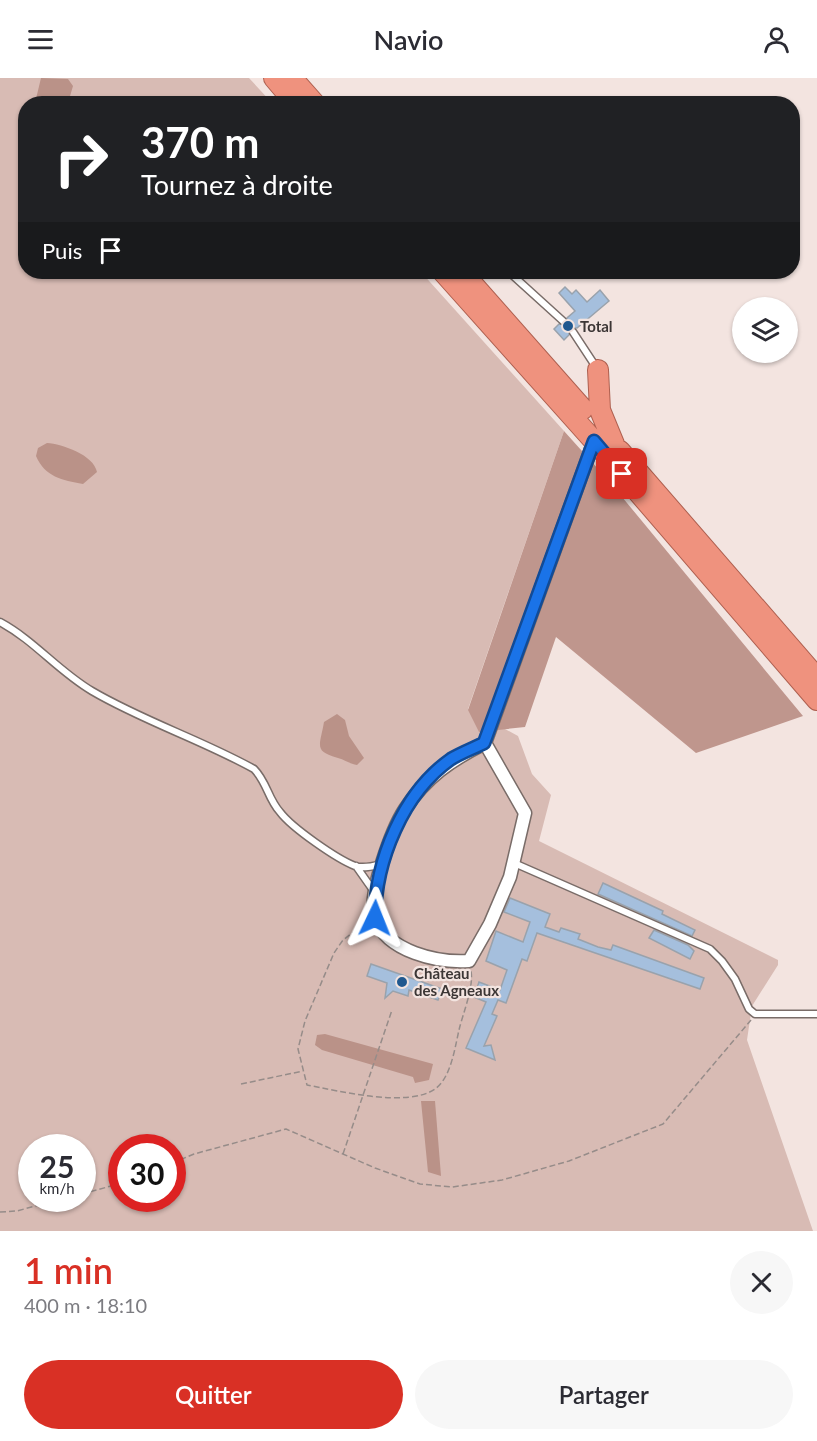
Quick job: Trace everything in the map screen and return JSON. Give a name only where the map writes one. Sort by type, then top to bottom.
[{"type":"highway","points":[[274,78],[289,96]]},
{"type":"highway","points":[[292,78],[308,96]]},
{"type":"highway","points":[[449,279],[594,441],[817,700]]},
{"type":"highway","points":[[468,279],[817,678]]},
{"type":"highway","points":[[598,370],[600,410],[614,444]]},
{"type":"street","points":[[484,743],[525,813],[514,863],[490,924],[469,961],[456,962],[420,954],[392,942],[375,918],[375,893],[383,863],[404,811],[420,790],[451,760],[484,743],[594,441]]},
{"type":"lane","points":[[517,279],[563,321]]},
{"type":"lane","points":[[573,332],[598,370]]},
{"type":"lane","points":[[0,622],[24,635],[68,676],[94,692],[254,769],[264,779],[278,810],[293,826],[356,866],[375,893]]},
{"type":"lane","points":[[356,866],[370,867],[383,863]]},
{"type":"lane","points":[[514,863],[704,946],[722,960],[748,1009],[755,1014],[817,1014]]},
{"type":"path","points":[[375,918],[356,928],[342,940],[305,1021],[298,1049],[307,1085],[379,1098],[426,1093],[437,1088],[455,1050],[472,976],[469,961]]},
{"type":"path","points":[[343,1155],[361,1095],[392,1010]]},
{"type":"path","points":[[186,1158],[286,1129],[343,1155],[420,1184],[452,1187],[502,1180],[614,1145],[663,1124],[755,1014]]},
{"type":"path","points":[[240,1084],[303,1070]]},
{"type":"path","points":[[0,1212],[18,1211]]},
{"type":"shaded area","points":[[0,78],[249,78],[266,96],[18,96],[18,279],[427,279],[564,431],[468,709],[518,736],[532,774],[551,795],[539,841],[778,960],[778,965],[752,1006],[747,1040],[813,1231],[0,1231]]},
{"type":"shaded area","points":[[41,78],[68,79],[73,86],[70,96],[37,96]]},
{"type":"shaded area","points":[[564,431],[608,480],[803,716],[696,753],[556,637],[525,727],[479,732],[468,710]]},
{"type":"shaded area","points":[[47,443],[69,448],[84,456],[95,466],[97,472],[83,484],[49,473],[36,456],[38,448]]},
{"type":"shaded area","points":[[337,714],[345,720],[349,736],[364,758],[357,765],[325,753],[320,746],[324,722]]},
{"type":"shaded area","points":[[325,1034],[433,1064],[429,1080],[415,1083],[413,1077],[322,1050],[315,1045],[317,1035]]},
{"type":"shaded area","points":[[421,1101],[435,1101],[441,1176],[428,1172]]},
{"type":"building","points":[[565,287],[572,294],[576,290],[587,302],[600,290],[609,301],[577,328],[570,328],[569,335],[564,340],[554,329],[559,324],[566,325],[567,318],[575,311],[559,293]]},
{"type":"building","points":[[603,883],[663,911],[662,914],[695,930],[692,936],[598,894]]},
{"type":"building","points":[[510,898],[550,914],[545,927],[559,932],[561,928],[580,934],[578,939],[598,947],[611,950],[613,945],[704,978],[700,989],[537,933],[527,961],[522,959],[506,1003],[498,1000],[492,1014],[497,1016],[484,1046],[491,1045],[495,1060],[466,1048],[486,1002],[474,997],[479,982],[500,990],[507,970],[486,961],[496,931],[523,942],[530,922],[504,912]]},
{"type":"building","points":[[654,930],[688,945],[694,951],[690,959],[649,938]]},
{"type":"building","name":"Château des Agneaux","points":[[371,964],[442,989],[438,1000],[409,990],[408,996],[393,991],[385,998],[387,983],[367,976]]},
{"type":"place","name":"Total","points":[[568,326]]},
{"type":"place","name":"Château des Agneaux","points":[[402,982]]},
{"type":"route","points":[[375,918],[375,893],[383,863],[404,811],[420,790],[451,760],[484,743],[594,441],[622,474]]}]
